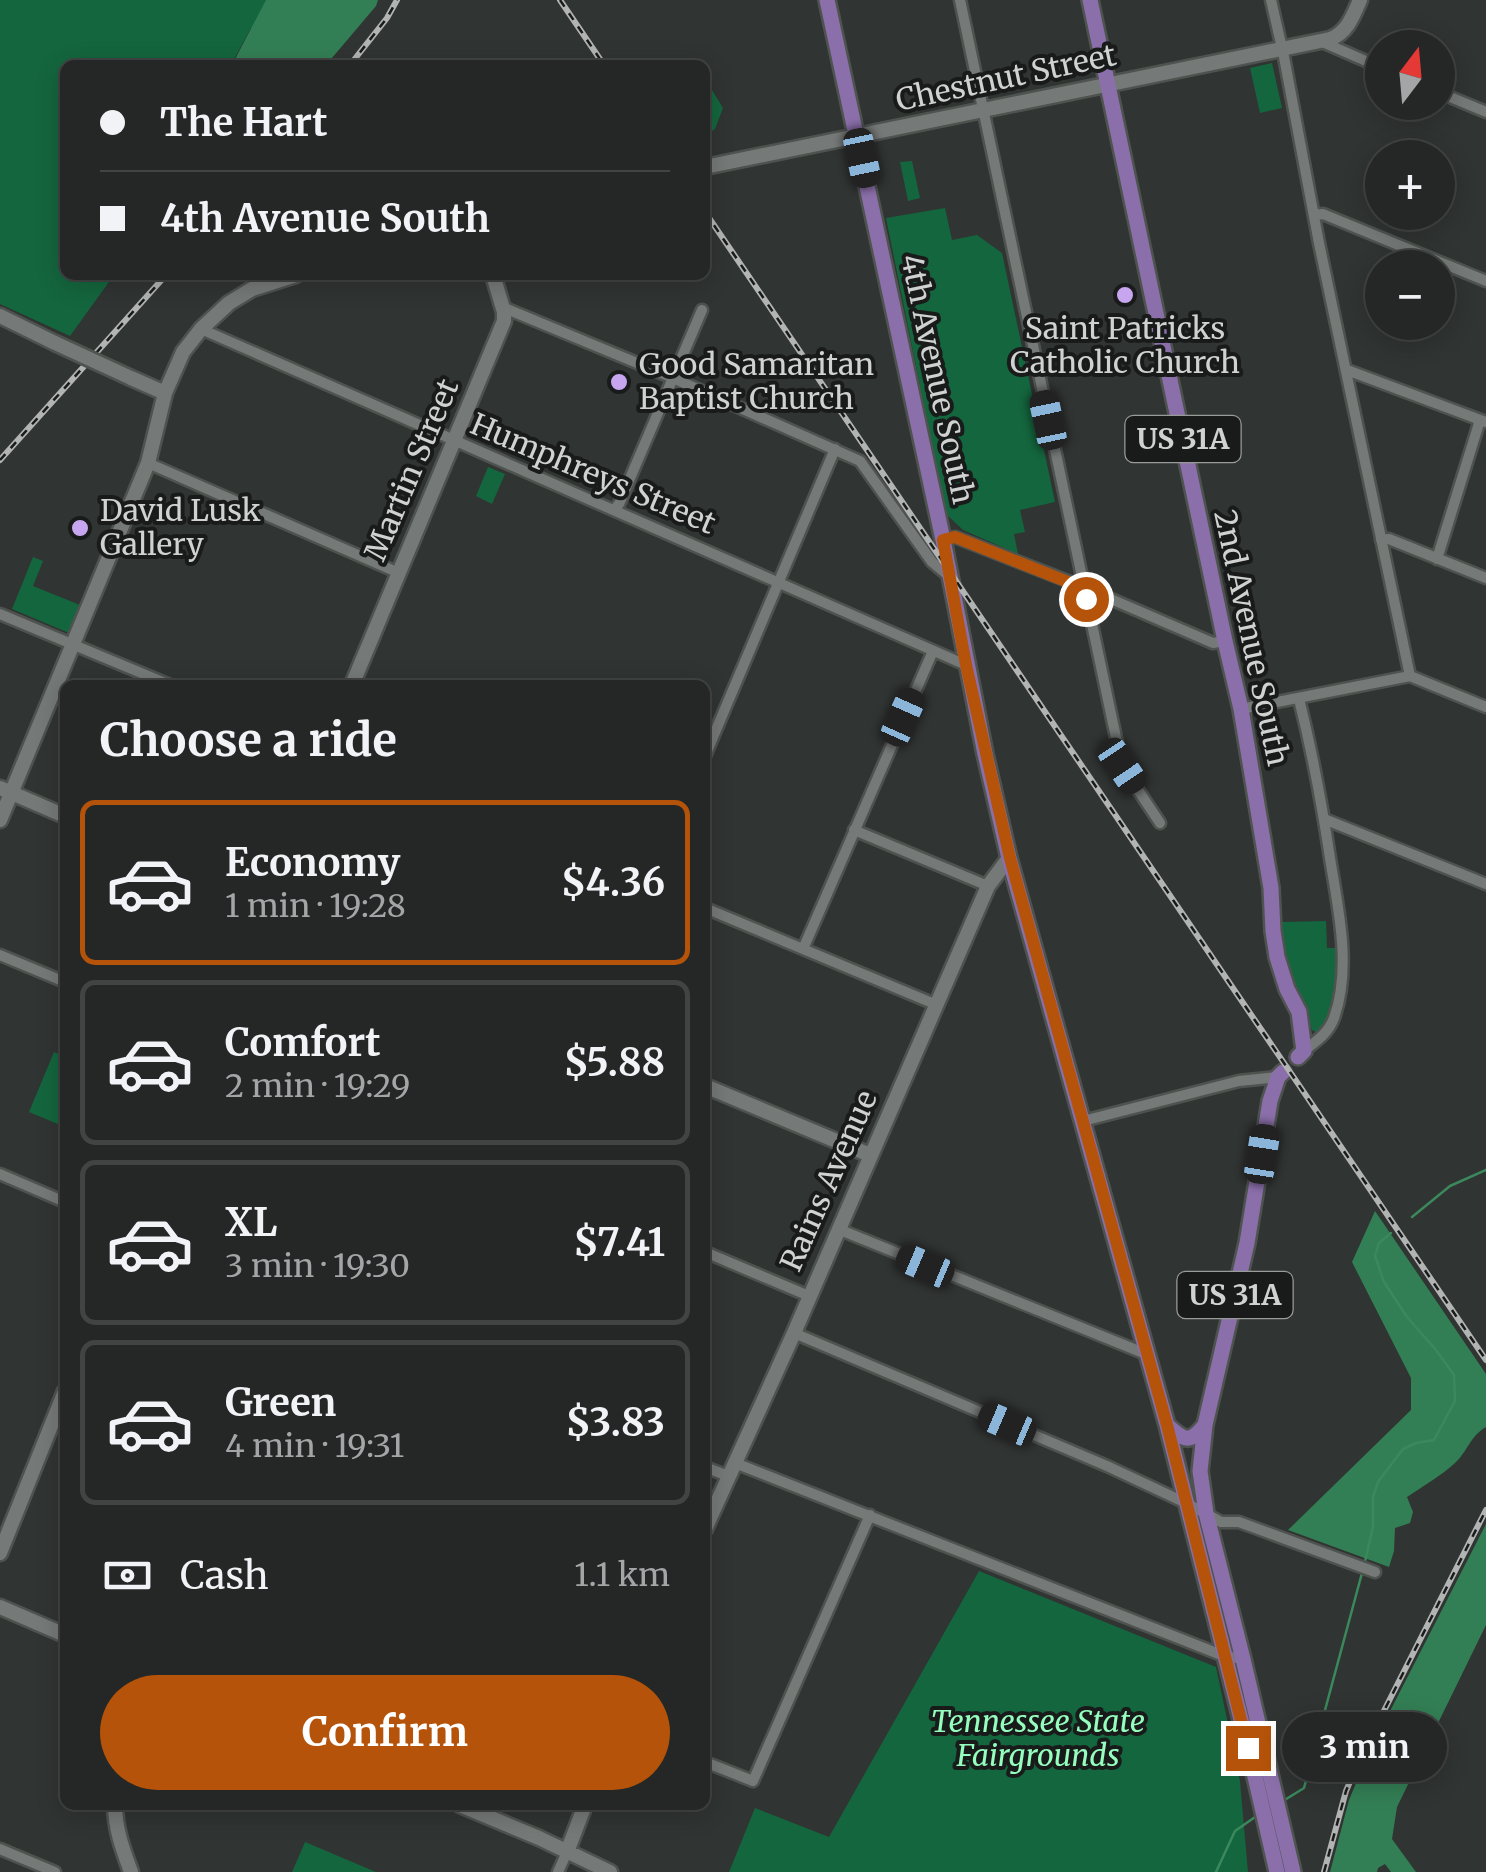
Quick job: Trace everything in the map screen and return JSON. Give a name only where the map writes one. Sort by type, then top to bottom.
[{"type":"main road","name":"4th Avenue South","points":[[827,0],[1010,858],[1167,1425],[1250,1755],[1266,1796]]},
{"type":"main road","name":"2nd Avenue South","points":[[1090,0],[1241,709],[1271,888],[1273,931],[1287,989],[1299,1012],[1300,1054]]},
{"type":"main road","name":"US 31A","points":[[1206,1513],[1200,1471],[1205,1424],[1247,1244],[1270,1101],[1281,1074]]},
{"type":"main road","points":[[1167,1425],[1186,1439],[1197,1435],[1205,1424]]},
{"type":"main road","name":"4th Avenue South","points":[[1206,1513],[1243,1659],[1266,1796],[1293,1872]]},
{"type":"main road","name":"4th Avenue South","points":[[1272,1820],[1277,1872]]},
{"type":"main road","points":[[1266,1872],[1272,1849]]},
{"type":"street","points":[[960,0],[1122,766],[1160,823]]},
{"type":"street","points":[[1271,0],[1410,676]]},
{"type":"street","points":[[1318,41],[1338,36],[1350,23],[1360,0]]},
{"type":"street","name":"Chestnut Street","points":[[710,166],[1318,41]]},
{"type":"street","points":[[1318,41],[1365,61]]},
{"type":"street","points":[[1455,99],[1486,111]]},
{"type":"street","points":[[1314,215],[1323,214],[1486,281]]},
{"type":"street","points":[[0,820],[6,791],[148,463],[165,393],[183,352],[229,303],[252,289],[280,280]]},
{"type":"street","points":[[494,280],[502,307],[860,461],[932,562],[950,577]]},
{"type":"street","name":"Martin Street","points":[[354,680],[504,321],[502,307]]},
{"type":"street","points":[[614,510],[702,310]]},
{"type":"street","points":[[0,316],[165,393]]},
{"type":"street","name":"Humphreys Street","points":[[201,329],[966,665]]},
{"type":"street","points":[[1346,370],[1483,422],[1437,559]]},
{"type":"street","points":[[710,744],[835,450]]},
{"type":"street","points":[[148,463],[398,573]]},
{"type":"street","points":[[943,540],[955,537],[1213,643],[1225,641]]},
{"type":"street","points":[[1380,540],[1388,539],[1486,578]]},
{"type":"street","points":[[0,614],[158,680]]},
{"type":"street","points":[[803,949],[933,651]]},
{"type":"street","points":[[1241,709],[1410,676],[1486,707]]},
{"type":"street","points":[[1300,699],[1341,925],[1341,988],[1334,1018],[1326,1033],[1300,1054]]},
{"type":"street","points":[[6,791],[60,814]]},
{"type":"street","points":[[1324,818],[1486,884]]},
{"type":"street","points":[[854,830],[988,886]]},
{"type":"street","name":"Rains Avenue","points":[[710,1518],[988,886],[1010,858]]},
{"type":"street","points":[[710,910],[937,1005]]},
{"type":"street","points":[[0,956],[60,980]]},
{"type":"street","points":[[1082,1122],[1239,1081],[1281,1074]]},
{"type":"street","points":[[710,1088],[870,1155]]},
{"type":"street","points":[[0,1175],[60,1200]]},
{"type":"street","points":[[838,1229],[1146,1354]]},
{"type":"street","points":[[710,1254],[809,1296]]},
{"type":"street","points":[[794,1332],[1107,1466],[1221,1522],[1239,1522],[1375,1572]]},
{"type":"street","points":[[0,1553],[60,1403]]},
{"type":"street","points":[[710,1467],[732,1470],[870,1515],[1224,1656],[1243,1659]]},
{"type":"street","points":[[710,1764],[753,1781],[870,1515]]},
{"type":"street","points":[[0,1608],[60,1633]]},
{"type":"street","points":[[116,1810],[131,1872]]},
{"type":"street","points":[[472,1810],[610,1872]]},
{"type":"street","points":[[558,1872],[583,1810]]},
{"type":"street","points":[[0,1849],[55,1872]]},
{"type":"green space","points":[[0,0],[314,0],[313,23],[251,28],[234,60],[60,60],[60,280],[110,280],[70,336],[0,304]]},
{"type":"green space","points":[[266,0],[378,0],[330,60],[235,60]]},
{"type":"green space","points":[[1272,63],[1282,108],[1260,113],[1250,68]]},
{"type":"green space","points":[[710,87],[723,108],[710,133]]},
{"type":"green space","points":[[912,161],[920,198],[908,201],[900,162]]},
{"type":"green space","points":[[945,208],[952,240],[977,235],[1002,253],[1055,502],[1020,510],[1025,532],[1014,534],[1018,554],[963,530],[946,514],[886,218]]},
{"type":"green space","points":[[488,467],[505,474],[492,504],[476,496]]},
{"type":"green space","points":[[33,557],[43,561],[33,586],[80,605],[69,633],[12,609]]},
{"type":"green space","points":[[1326,921],[1327,948],[1336,948],[1335,982],[1329,1015],[1319,1034],[1312,1030],[1287,964],[1282,922]]},
{"type":"green space","points":[[54,1052],[60,1055],[60,1125],[29,1112]]},
{"type":"green space","points":[[1375,1211],[1486,1374],[1486,1427],[1455,1463],[1407,1497],[1413,1512],[1410,1523],[1395,1528],[1389,1567],[1288,1530],[1411,1410],[1411,1378],[1352,1262]]},
{"type":"green space","points":[[1486,1524],[1486,1625],[1397,1807],[1392,1839],[1416,1872],[1391,1872],[1385,1864],[1377,1872],[1330,1872],[1349,1800],[1368,1754]]},
{"type":"green space","name":"Tennessee State Fairgrounds","points":[[979,1571],[1216,1667],[1240,1781],[1248,1872],[729,1872],[755,1808],[829,1837]]},
{"type":"green space","points":[[305,1842],[376,1872],[292,1872]]},
{"type":"waterway","points":[[1412,1217],[1450,1186],[1486,1170]]},
{"type":"waterway","points":[[1364,1566],[1378,1482],[1403,1449],[1434,1440],[1455,1401],[1454,1375],[1384,1282],[1375,1256],[1379,1243],[1391,1233]]},
{"type":"waterway","points":[[1283,1801],[1304,1788],[1362,1573]]},
{"type":"waterway","points":[[1216,1872],[1235,1831],[1258,1815]]},
{"type":"railway","points":[[354,60],[397,0]]},
{"type":"railway","points":[[560,0],[601,60]]},
{"type":"railway","points":[[710,219],[1486,1360]]},
{"type":"railway","points":[[0,460],[162,280]]},
{"type":"railway","points":[[1324,1872],[1346,1791],[1362,1754],[1486,1510]]},
{"type":"place","name":"Saint Patricks Catholic Church","points":[[1125,295]]},
{"type":"place","name":"Good Samaritan Baptist Church","points":[[619,382]]},
{"type":"place","name":"David Lusk Gallery","points":[[80,528]]},
{"type":"route","points":[[1086,599],[1083,588],[955,537],[943,540],[966,665],[1010,858],[1167,1425],[1248,1748]]}]
